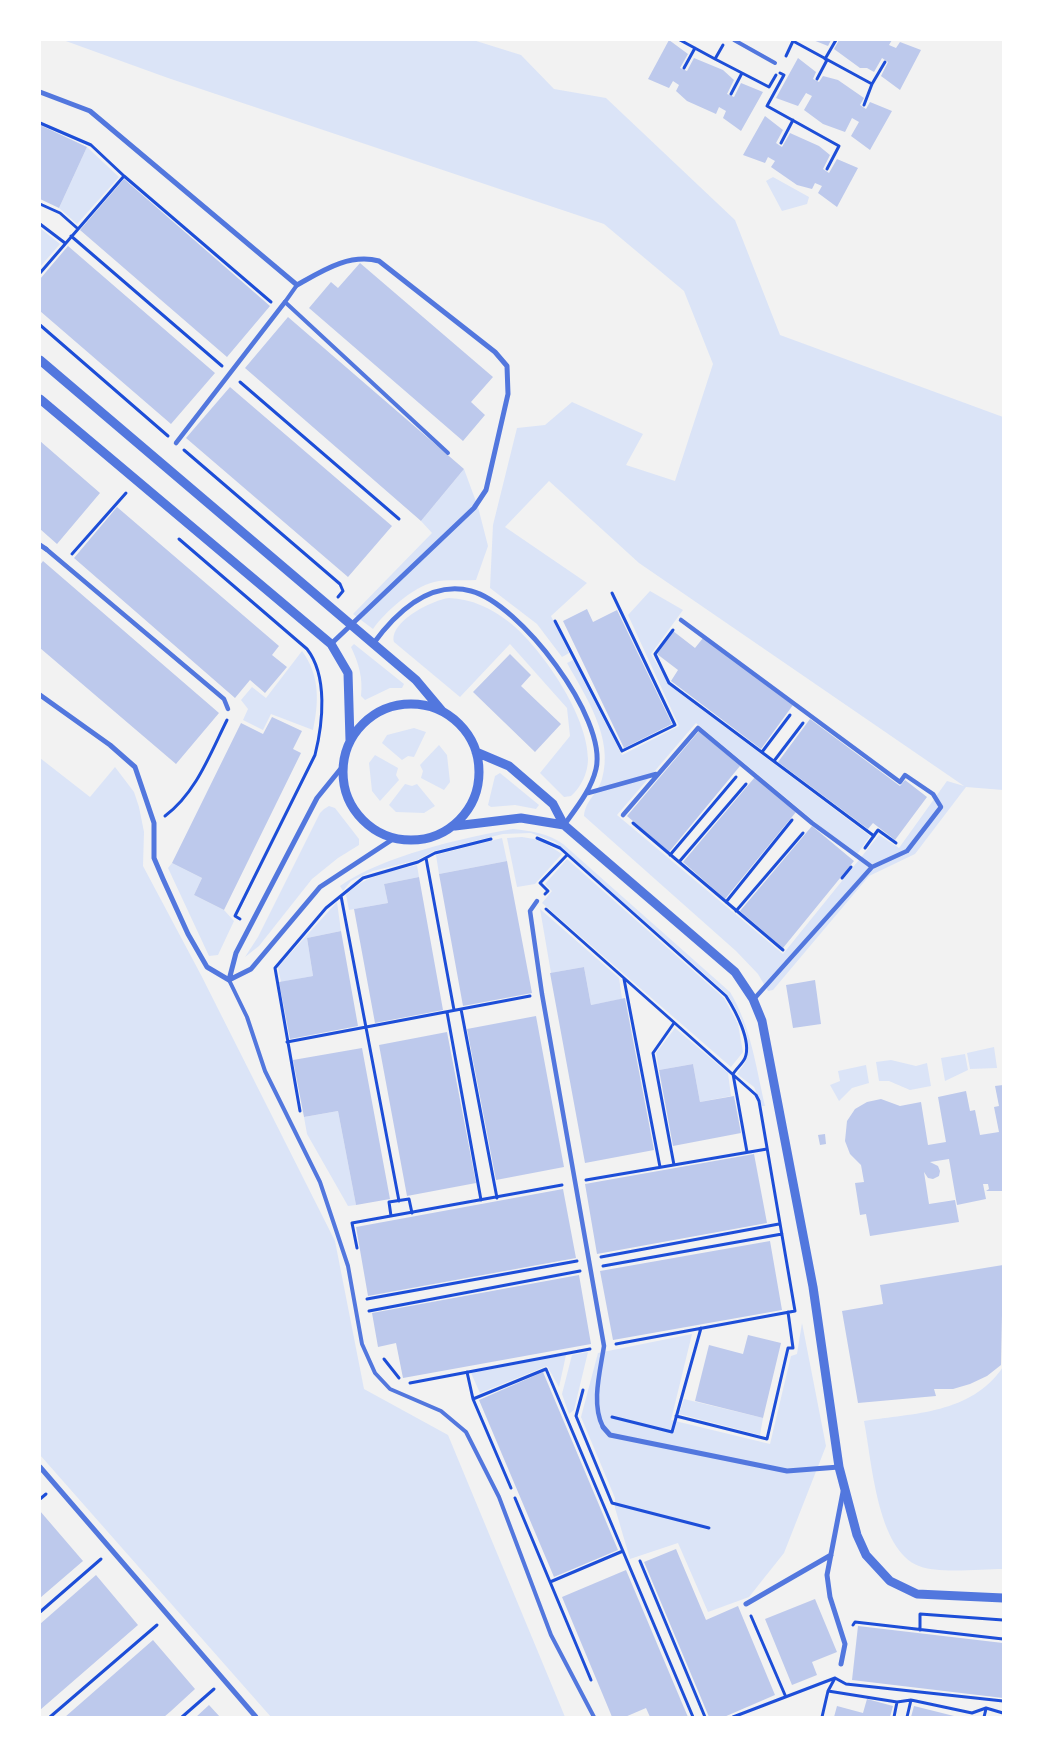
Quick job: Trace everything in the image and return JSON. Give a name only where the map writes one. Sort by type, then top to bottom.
[{"type":"street","points":[[40,92],[90,111],[297,286],[333,264],[362,260],[379,261],[495,352],[507,366],[508,394],[486,490],[474,508],[331,644]]},
{"type":"street","points":[[176,443],[285,302]]},
{"type":"street","points":[[40,360],[329,608],[416,680],[442,711],[464,728],[476,752],[479,779],[472,805],[455,826]]},
{"type":"street","points":[[40,399],[331,644],[348,673],[350,740],[342,766],[317,798],[236,953],[229,980]]},
{"type":"street","points":[[40,545],[224,699],[228,709]]},
{"type":"street","points":[[373,644],[391,620],[410,605],[431,593],[469,590],[490,599],[527,630],[556,665],[587,715],[596,749],[597,768],[588,793],[564,825]]},
{"type":"street","points":[[682,620],[900,782],[905,775],[933,794],[941,807],[907,852],[872,867],[754,999]]},
{"type":"street","points":[[40,695],[110,745],[135,767],[154,823],[154,858],[188,934],[207,967],[229,980]]},
{"type":"street","points":[[350,740],[367,719],[390,706],[417,704],[442,711]]},
{"type":"street","points":[[623,815],[698,728],[812,823],[872,867]]},
{"type":"street","points":[[476,752],[509,766],[553,804],[564,825],[735,972],[754,999],[762,1021],[786,1134],[813,1287],[839,1467],[857,1535],[866,1555],[890,1581],[917,1594],[1003,1598]]},
{"type":"street","points":[[342,766],[345,793],[358,816],[379,834],[393,839],[404,841],[431,838],[455,826],[521,818],[564,825]]},
{"type":"street","points":[[588,793],[658,774]]},
{"type":"street","points":[[229,980],[251,968],[320,887],[393,839]]},
{"type":"street","points":[[537,901],[530,912],[542,994],[604,1346],[597,1388],[599,1414],[603,1428],[610,1435],[786,1471],[839,1467]]},
{"type":"street","points":[[40,1467],[256,1717]]},
{"type":"street","points":[[841,1664],[845,1644],[830,1597],[827,1576],[844,1486]]},
{"type":"street","points":[[746,1604],[831,1555]]},
{"type":"lane","points":[[734,40],[775,62]]},
{"type":"lane","points":[[297,286],[285,302],[448,453]]},
{"type":"lane","points":[[229,980],[247,1017],[265,1071],[320,1182],[348,1266],[362,1344],[375,1373],[390,1388],[441,1411],[466,1432],[499,1497],[550,1635],[594,1717]]},
{"type":"path","points":[[680,40],[769,87],[782,66]]},
{"type":"path","points":[[715,59],[725,40]]},
{"type":"path","points":[[817,79],[836,40]]},
{"type":"path","points":[[784,61],[792,41],[872,84]]},
{"type":"path","points":[[684,68],[695,48]]},
{"type":"path","points":[[864,105],[874,85],[872,84],[885,62]]},
{"type":"path","points":[[779,72],[784,75],[767,106],[839,146],[827,169]]},
{"type":"path","points":[[731,94],[742,73]]},
{"type":"path","points":[[781,143],[793,120]]},
{"type":"path","points":[[40,123],[91,145],[124,176],[279,309]]},
{"type":"path","points":[[40,273],[124,176]]},
{"type":"path","points":[[40,204],[60,213],[77,228]]},
{"type":"path","points":[[40,224],[64,243]]},
{"type":"path","points":[[40,325],[340,584],[343,591],[329,608]]},
{"type":"path","points":[[119,487],[130,496]]},
{"type":"path","points":[[64,564],[126,493]]},
{"type":"path","points":[[172,532],[307,649],[316,666],[321,708],[320,735],[315,755],[236,916],[251,925]]},
{"type":"path","points":[[556,621],[622,750],[675,725],[612,593]]},
{"type":"path","points":[[682,620],[654,654],[669,683],[874,836]]},
{"type":"path","points":[[762,752],[797,706]]},
{"type":"path","points":[[154,823],[174,809],[193,788],[228,719],[228,709]]},
{"type":"path","points":[[774,761],[809,715]]},
{"type":"path","points":[[670,855],[744,766]]},
{"type":"path","points":[[679,862],[754,774]]},
{"type":"path","points":[[726,902],[799,812]]},
{"type":"path","points":[[623,815],[783,950]]},
{"type":"path","points":[[736,911],[812,823]]},
{"type":"path","points":[[878,830],[898,844]]},
{"type":"path","points":[[533,836],[554,844],[726,996],[741,1023],[745,1042],[745,1058],[733,1074],[747,1152]]},
{"type":"path","points":[[301,1119],[275,968],[326,908],[363,878],[426,858],[435,853],[496,838]]},
{"type":"path","points":[[566,855],[540,884],[548,891],[537,901],[752,1090],[759,1101],[795,1311]]},
{"type":"path","points":[[426,858],[454,1010]]},
{"type":"path","points":[[341,896],[399,1200]]},
{"type":"path","points":[[624,978],[660,1167]]},
{"type":"path","points":[[287,1042],[542,994]]},
{"type":"path","points":[[461,1009],[497,1198]]},
{"type":"path","points":[[447,1012],[481,1200]]},
{"type":"path","points":[[674,1023],[653,1053],[674,1165]]},
{"type":"path","points":[[358,1252],[352,1223],[767,1149]]},
{"type":"path","points":[[391,1216],[389,1202],[399,1200],[409,1199],[412,1213]]},
{"type":"path","points":[[366,1299],[780,1224]]},
{"type":"path","points":[[369,1311],[782,1234]]},
{"type":"path","points":[[365,1290],[370,1321]]},
{"type":"path","points":[[676,1416],[767,1439],[788,1348],[793,1348],[788,1312]]},
{"type":"path","points":[[599,1414],[672,1432],[701,1328]]},
{"type":"path","points":[[592,1356],[595,1348]]},
{"type":"path","points":[[381,1356],[404,1384]]},
{"type":"path","points":[[473,1399],[546,1369],[693,1717]]},
{"type":"path","points":[[467,1372],[473,1399],[591,1681]]},
{"type":"path","points":[[585,1382],[576,1416],[612,1503],[709,1528]]},
{"type":"path","points":[[568,1420],[576,1416]]},
{"type":"path","points":[[40,1499],[46,1494]]},
{"type":"path","points":[[550,1582],[623,1551]]},
{"type":"path","points":[[40,1612],[102,1559]]},
{"type":"path","points":[[640,1561],[705,1717]]},
{"type":"path","points":[[746,1604],[785,1695]]},
{"type":"path","points":[[920,1630],[920,1614],[1003,1620]]},
{"type":"path","points":[[845,1644],[855,1622],[1003,1639]]},
{"type":"path","points":[[50,1717],[157,1625]]},
{"type":"path","points":[[822,1717],[828,1691],[841,1664]]},
{"type":"path","points":[[733,1717],[785,1695],[835,1678],[846,1684],[1003,1701]]},
{"type":"path","points":[[182,1717],[214,1689]]},
{"type":"path","points":[[828,1691],[897,1702],[911,1700],[972,1715],[986,1708],[1003,1713]]},
{"type":"path","points":[[907,1717],[911,1700]]},
{"type":"path","points":[[894,1717],[897,1702]]},
{"type":"path","points":[[984,1717],[986,1708]]},
{"type":"shaded area","points":[[63,40],[473,40],[521,55],[554,89],[606,98],[735,220],[780,335],[1003,417],[1003,790],[966,787],[915,854],[869,876],[773,990],[768,991],[758,974],[736,951],[584,816],[587,806],[602,779],[605,764],[604,748],[601,733],[590,704],[567,663],[573,660],[622,755],[679,726],[628,615],[650,591],[683,610],[651,654],[669,685],[870,836],[856,856],[696,723],[617,815],[783,954],[879,835],[899,848],[947,781],[964,786],[639,563],[549,481],[505,527],[587,583],[551,616],[569,653],[562,657],[537,624],[490,588],[493,525],[517,428],[545,425],[572,402],[643,434],[626,465],[675,481],[713,364],[684,291],[604,224],[168,78]]},
{"type":"shaded area","points":[[87,147],[119,177],[77,224],[59,208]]},
{"type":"shaded area","points":[[773,177],[809,197],[807,204],[782,211],[766,181]]},
{"type":"shaded area","points":[[40,228],[60,244],[40,267]]},
{"type":"shaded area","points":[[464,469],[478,507],[488,546],[476,580],[434,582],[417,589],[400,601],[373,629],[353,614],[432,533],[421,521]]},
{"type":"shaded area","points":[[449,598],[466,600],[481,605],[509,622],[535,648],[561,684],[580,723],[586,742],[588,759],[583,779],[571,796],[564,797],[540,773],[570,736],[567,708],[510,644],[460,697],[394,642],[394,634],[398,627],[413,613],[433,603]]},
{"type":"shaded area","points":[[354,644],[404,684],[402,688],[390,688],[365,700],[361,696],[360,671],[351,647]]},
{"type":"shaded area","points":[[302,651],[308,660],[315,679],[317,699],[313,730],[271,714],[263,730],[243,720],[248,709],[241,700],[252,687],[266,698]]},
{"type":"shaded area","points":[[414,728],[426,732],[414,757],[408,756],[402,760],[382,743],[387,735]]},
{"type":"shaded area","points":[[439,745],[447,755],[450,782],[444,790],[421,778],[423,771],[420,765]]},
{"type":"shaded area","points":[[375,755],[398,768],[396,775],[399,780],[380,801],[372,791],[369,763]]},
{"type":"shaded area","points":[[40,758],[90,797],[115,767],[134,792],[144,832],[143,866],[201,975],[335,1241],[364,1389],[448,1435],[565,1717],[271,1717],[40,1455]]},
{"type":"shaded area","points":[[500,773],[539,805],[536,809],[515,805],[491,807],[488,805],[495,776]]},
{"type":"shaded area","points":[[405,784],[412,786],[417,784],[435,806],[424,813],[396,812],[389,805]]},
{"type":"shaded area","points":[[329,806],[335,808],[359,839],[359,845],[338,858],[312,879],[259,946],[245,957],[258,937],[320,813]]},
{"type":"shaded area","points":[[513,829],[539,833],[563,844],[730,992],[748,1033],[765,1106],[762,1106],[754,1087],[737,1074],[746,1059],[748,1040],[736,1008],[727,994],[555,842],[531,833],[503,834],[434,851],[417,860],[373,871],[351,881],[343,891],[340,886],[358,875],[400,857],[470,837]]},
{"type":"shaded area","points":[[522,837],[540,840],[562,854],[535,884],[517,887],[507,838]]},
{"type":"shaded area","points":[[502,838],[507,861],[439,874],[436,855]]},
{"type":"shaded area","points":[[567,859],[724,998],[738,1024],[743,1052],[731,1067],[542,903],[552,891],[545,884]]},
{"type":"shaded area","points":[[172,863],[202,878],[194,895],[224,910],[234,921],[218,955],[209,956],[168,868]]},
{"type":"shaded area","points":[[417,865],[419,877],[384,884],[388,903],[349,910],[346,895],[353,888],[378,875]]},
{"type":"shaded area","points":[[337,902],[341,931],[307,938],[313,976],[281,982],[278,967]]},
{"type":"shaded area","points":[[540,909],[619,978],[622,999],[591,1005],[584,967],[551,973]]},
{"type":"shaded area","points":[[675,1028],[728,1073],[731,1096],[700,1102],[693,1064],[659,1070],[656,1053]]},
{"type":"shaded area","points":[[994,1047],[997,1068],[970,1069],[967,1053]]},
{"type":"shaded area","points":[[965,1054],[968,1070],[945,1081],[941,1058]]},
{"type":"shaded area","points":[[891,1060],[916,1066],[927,1063],[931,1086],[910,1090],[889,1081],[879,1081],[876,1062]]},
{"type":"shaded area","points":[[866,1065],[869,1083],[852,1088],[839,1101],[830,1085],[840,1081],[838,1071]]},
{"type":"shaded area","points":[[338,1111],[356,1205],[348,1206],[307,1134],[304,1117]]},
{"type":"shaded area","points":[[802,1323],[826,1446],[784,1553],[749,1597],[708,1612],[678,1543],[630,1559],[615,1508],[615,1498],[581,1417],[598,1353],[692,1334],[671,1420],[770,1444],[791,1356],[797,1354]]},
{"type":"shaded area","points":[[588,1352],[574,1410],[569,1414],[562,1394],[572,1355]]},
{"type":"shaded area","points":[[566,1355],[559,1387],[547,1366],[480,1393],[471,1373]]},
{"type":"shaded area","points":[[1003,1367],[1003,1569],[937,1570],[919,1566],[905,1557],[894,1542],[885,1524],[874,1480],[864,1421],[922,1413],[958,1403],[975,1394],[990,1382]]},
{"type":"shaded area","points":[[684,1399],[763,1418],[760,1435],[679,1414]]},
{"type":"building","points":[[669,40],[688,54],[680,68],[687,71],[694,58],[723,70],[734,80],[727,94],[734,97],[741,83],[763,92],[741,131],[723,118],[726,111],[719,107],[716,114],[687,101],[676,91],[679,85],[673,81],[669,88],[648,79]]},
{"type":"building","points":[[813,40],[831,40],[828,46]]},
{"type":"building","points":[[839,40],[892,40],[889,45],[896,48],[900,42],[921,50],[900,90],[881,76],[888,62],[882,58],[874,72],[867,68],[860,68],[834,49]]},
{"type":"building","points":[[798,58],[816,72],[813,79],[819,82],[823,76],[838,80],[864,98],[860,105],[866,109],[870,102],[892,111],[870,150],[851,136],[859,122],[852,118],[845,132],[823,124],[804,110],[812,96],[806,93],[798,106],[776,98]]},
{"type":"building","points":[[765,116],[783,130],[776,143],[782,147],[790,133],[819,146],[830,155],[823,169],[829,173],[837,159],[858,168],[837,207],[818,193],[822,186],[815,183],[812,189],[797,185],[771,167],[775,161],[768,157],[765,163],[743,155]]},
{"type":"building","points":[[40,125],[87,147],[59,208],[40,199]]},
{"type":"building","points":[[124,179],[270,306],[227,357],[80,230]]},
{"type":"building","points":[[68,246],[215,373],[171,424],[40,311],[40,279]]},
{"type":"building","points":[[360,263],[493,377],[471,402],[485,415],[463,441],[309,308],[331,282],[338,288]]},
{"type":"building","points":[[288,317],[464,469],[421,521],[245,368]]},
{"type":"building","points":[[230,387],[392,526],[348,577],[186,438]]},
{"type":"building","points":[[40,441],[100,493],[57,544],[40,529]]},
{"type":"building","points":[[117,507],[279,646],[272,655],[287,667],[265,693],[250,680],[235,698],[74,558]]},
{"type":"building","points":[[43,561],[219,713],[176,764],[40,648],[40,565]]},
{"type":"building","points":[[587,609],[593,622],[617,610],[672,724],[624,748],[563,621]]},
{"type":"building","points":[[673,631],[695,648],[703,638],[793,705],[761,749],[671,681],[678,670],[657,654]]},
{"type":"building","points":[[510,654],[531,675],[521,686],[561,724],[535,752],[473,692]]},
{"type":"building","points":[[272,717],[302,731],[293,749],[301,753],[224,910],[194,895],[202,878],[172,863],[241,723],[263,734]]},
{"type":"building","points":[[810,719],[900,786],[905,780],[927,797],[895,840],[873,823],[868,829],[778,762]]},
{"type":"building","points":[[699,731],[740,766],[669,852],[627,816]]},
{"type":"building","points":[[755,777],[796,812],[725,899],[683,862]]},
{"type":"building","points":[[812,826],[854,861],[783,948],[740,911]]},
{"type":"building","points":[[507,861],[532,993],[463,1006],[439,874]]},
{"type":"building","points":[[419,877],[443,1010],[375,1023],[354,909],[388,903],[384,884]]},
{"type":"building","points":[[341,931],[358,1026],[290,1039],[279,982],[313,976],[307,938]]},
{"type":"building","points":[[584,967],[591,1005],[625,998],[654,1150],[585,1163],[550,973]]},
{"type":"building","points":[[815,980],[821,1024],[793,1028],[786,985]]},
{"type":"building","points":[[536,1016],[564,1167],[496,1180],[467,1029]]},
{"type":"building","points":[[447,1032],[476,1183],[407,1196],[379,1045]]},
{"type":"building","points":[[362,1048],[390,1199],[356,1205],[338,1111],[304,1117],[293,1060]]},
{"type":"building","points":[[693,1064],[700,1102],[734,1096],[741,1133],[673,1146],[659,1070]]},
{"type":"building","points":[[1003,1085],[1003,1191],[986,1191],[989,1189],[988,1184],[983,1184],[986,1199],[957,1205],[949,1159],[930,1162],[938,1166],[940,1171],[939,1176],[933,1179],[928,1178],[924,1172],[929,1204],[955,1200],[959,1222],[870,1236],[866,1214],[860,1215],[855,1183],[864,1182],[861,1165],[850,1154],[845,1141],[847,1121],[855,1109],[867,1102],[881,1099],[900,1106],[921,1102],[928,1145],[946,1142],[938,1097],[966,1091],[970,1111],[975,1110],[980,1135],[999,1132],[994,1107],[999,1106],[995,1086]]},
{"type":"building","points":[[825,1134],[826,1144],[820,1145],[818,1135]]},
{"type":"building","points":[[754,1154],[767,1223],[597,1254],[585,1184]]},
{"type":"building","points":[[563,1189],[576,1258],[368,1296],[356,1227]]},
{"type":"building","points":[[770,1241],[782,1310],[613,1340],[600,1271]]},
{"type":"building","points":[[1003,1265],[1001,1365],[987,1376],[970,1384],[953,1389],[934,1389],[936,1396],[858,1403],[842,1311],[883,1304],[880,1285]]},
{"type":"building","points":[[579,1275],[591,1344],[403,1378],[396,1343],[378,1347],[372,1313]]},
{"type":"building","points":[[748,1335],[781,1343],[763,1418],[695,1401],[709,1345],[743,1354]]},
{"type":"building","points":[[543,1372],[618,1550],[554,1577],[479,1400]]},
{"type":"building","points":[[40,1511],[83,1561],[40,1598]]},
{"type":"building","points":[[676,1549],[706,1620],[738,1606],[775,1695],[724,1717],[709,1717],[644,1562]]},
{"type":"building","points":[[626,1570],[688,1717],[650,1717],[646,1708],[625,1717],[612,1717],[562,1597]]},
{"type":"building","points":[[96,1575],[138,1625],[40,1710],[40,1624]]},
{"type":"building","points":[[815,1599],[837,1652],[812,1662],[817,1675],[792,1685],[765,1619]]},
{"type":"building","points":[[858,1626],[1003,1643],[1003,1698],[852,1680]]},
{"type":"building","points":[[153,1640],[195,1689],[171,1711],[164,1717],[65,1717]]},
{"type":"building","points":[[867,1699],[893,1706],[890,1717],[834,1717],[837,1706],[863,1713]]},
{"type":"building","points":[[209,1705],[220,1717],[196,1717]]},
{"type":"building","points":[[914,1706],[954,1716],[954,1717],[911,1717]]}]
